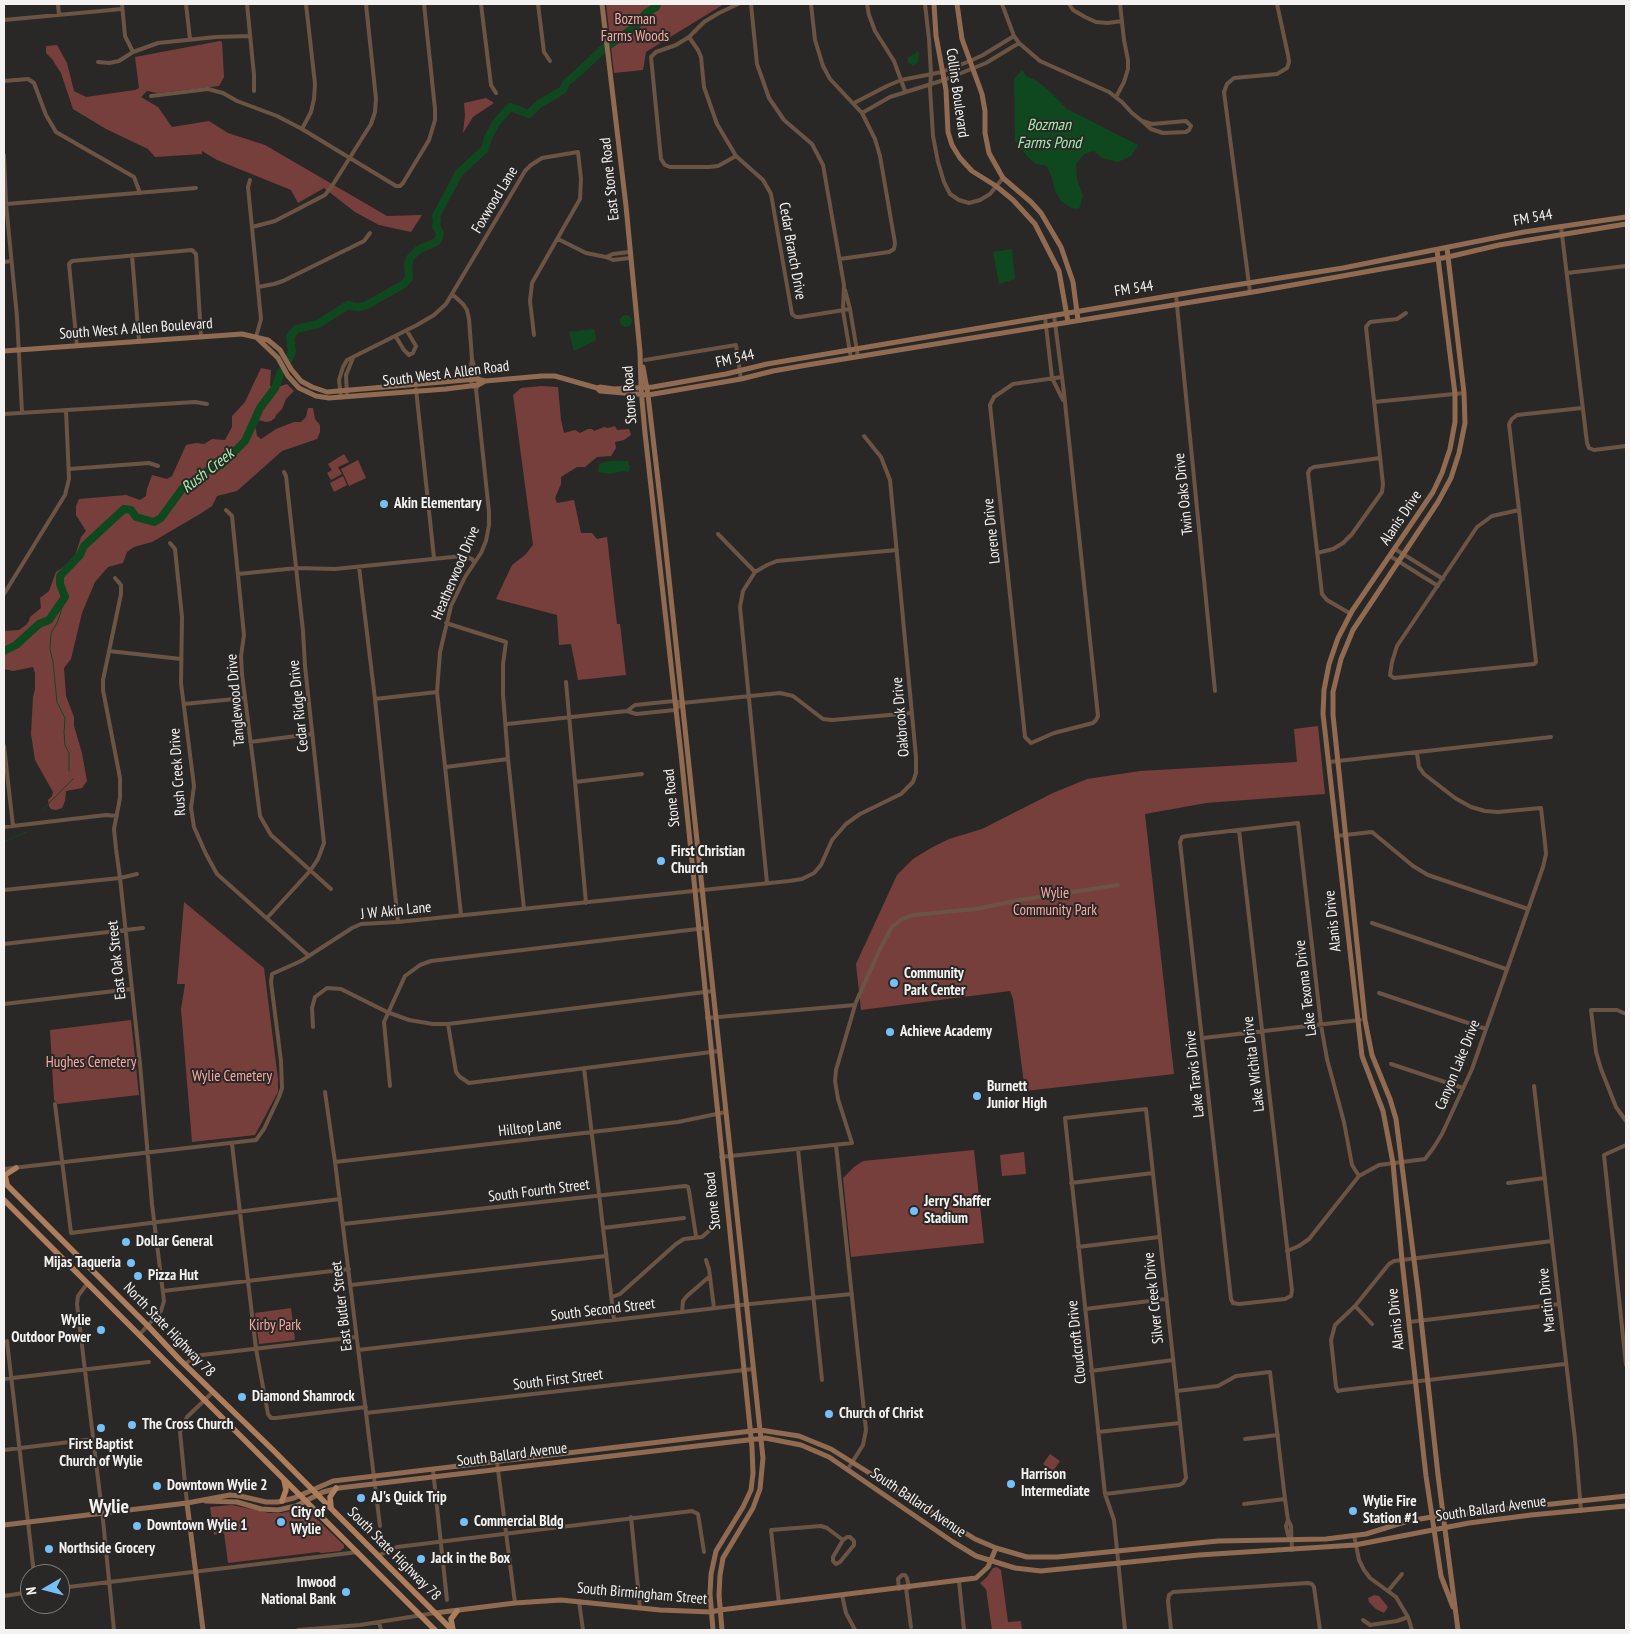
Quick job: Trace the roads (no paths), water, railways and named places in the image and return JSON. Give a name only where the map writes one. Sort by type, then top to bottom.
[{"type":"main road","name":"East Stone Road","points":[[602,4],[640,352]]},
{"type":"main road","name":"Collins Boulevard","points":[[934,4],[936,36],[944,80],[948,132],[952,145],[960,158],[972,171],[996,186],[1024,212],[1042,235],[1059,271],[1068,322]]},
{"type":"main road","name":"Collins Boulevard","points":[[957,4],[961,33],[982,94],[985,111],[985,133],[989,153],[1003,178],[1041,213],[1061,247],[1073,282],[1078,320]]},
{"type":"main road","name":"FM 544","points":[[644,388],[766,364],[1249,284],[1561,226],[1626,217]]},
{"type":"main road","name":"FM 544","points":[[644,395],[741,379],[773,371],[1250,292],[1438,259],[1499,245],[1626,224]]},
{"type":"main road","points":[[1042,235],[1051,230]]},
{"type":"main road","name":"Alanis Drive","points":[[1447,248],[1464,393],[1465,423],[1459,453],[1451,478],[1438,502],[1353,630],[1340,659],[1334,692],[1333,715],[1365,1020],[1372,1055],[1390,1099],[1396,1120],[1422,1320],[1458,1630]]},
{"type":"main road","name":"Alanis Drive","points":[[1438,250],[1455,394],[1455,422],[1450,449],[1433,492],[1351,614],[1338,638],[1329,664],[1324,690],[1323,714],[1362,1056],[1383,1111],[1393,1163],[1402,1260],[1432,1517],[1441,1576],[1456,1614]]},
{"type":"main road","name":"South West A Allen Boulevard","points":[[4,351],[237,334],[268,340],[278,348],[301,381],[327,392],[415,384],[475,384]]},
{"type":"main road","points":[[256,337],[278,358],[288,376],[299,388],[316,396],[329,398],[344,397]]},
{"type":"main road","name":"Stone Road","points":[[640,352],[644,388],[647,456],[694,890],[753,1473],[751,1490],[716,1551],[711,1574],[713,1630]]},
{"type":"main road","name":"South West A Allen Road","points":[[344,397],[416,392],[485,381],[536,376],[555,376],[597,388]]},
{"type":"main road","points":[[597,388],[644,388]]},
{"type":"main road","points":[[597,388],[600,391],[644,395]]},
{"type":"main road","name":"Stone Road","points":[[644,395],[655,455],[763,1466],[760,1489],[753,1508],[723,1558],[720,1575],[722,1630]]},
{"type":"main road","points":[[647,456],[655,455]]},
{"type":"main road","points":[[665,620],[673,619]]},
{"type":"main road","points":[[5,1183],[6,1173],[16,1168]]},
{"type":"main road","name":"North State Highway 78","points":[[5,1183],[318,1495]]},
{"type":"main road","name":"North State Highway 78","points":[[4,1200],[306,1501]]},
{"type":"main road","name":"South Ballard Avenue","points":[[4,1525],[206,1501],[237,1502],[269,1510],[285,1509],[336,1488],[604,1456],[750,1435],[760,1430],[808,1439],[831,1449],[968,1534],[996,1548],[1027,1557],[1058,1557],[1218,1541],[1326,1539],[1354,1535],[1444,1515],[1626,1496]]},
{"type":"main road","name":"South Ballard Avenue","points":[[206,1501],[214,1497],[235,1496],[266,1502],[282,1501],[333,1481],[603,1449],[750,1435],[816,1451],[848,1469],[976,1556],[1015,1568],[1041,1571],[1117,1562],[1355,1544],[1445,1527],[1531,1515],[1626,1506]]},
{"type":"main road","points":[[603,1449],[604,1456]]},
{"type":"main road","points":[[282,1501],[286,1490],[284,1480]]},
{"type":"main road","points":[[332,1509],[330,1497],[336,1488]]},
{"type":"main road","name":"South State Highway 78","points":[[318,1495],[452,1630]]},
{"type":"main road","name":"South State Highway 78","points":[[306,1501],[435,1630]]},
{"type":"main road","points":[[188,1503],[203,1630]]},
{"type":"main road","name":"South Birmingham Street","points":[[435,1613],[550,1600],[712,1612],[976,1578],[981,1576],[988,1567],[996,1548]]},
{"type":"main road","points":[[452,1630],[451,1619],[457,1611]]},
{"type":"street","points":[[58,4],[59,15]]},
{"type":"street","points":[[186,4],[190,40]]},
{"type":"street","points":[[247,4],[254,91]]},
{"type":"street","points":[[302,129],[311,112],[315,84],[306,4]]},
{"type":"street","points":[[252,227],[275,221],[324,195],[332,186],[370,124],[376,106],[366,4]]},
{"type":"street","points":[[151,96],[208,89],[222,93],[237,101],[277,116],[302,129],[396,186],[400,186],[404,183],[429,140],[435,120],[424,4]]},
{"type":"street","points":[[482,4],[491,85],[496,93]]},
{"type":"street","points":[[538,4],[544,52],[550,61]]},
{"type":"street","points":[[736,156],[718,166],[665,165],[661,159],[651,57],[656,52],[676,45],[689,37],[704,22],[719,12],[738,4]]},
{"type":"street","points":[[751,4],[758,64],[769,98],[784,120],[812,144],[823,165],[858,357]]},
{"type":"street","points":[[811,4],[815,40],[823,66],[834,83],[862,113],[875,139],[880,156],[894,249],[889,252],[840,259]]},
{"type":"street","points":[[867,4],[875,31],[894,61],[905,91]]},
{"type":"street","points":[[925,4],[933,128],[938,162],[944,182],[950,194],[958,200],[969,203],[980,200],[990,194],[1003,178]]},
{"type":"street","points":[[1002,4],[1014,36],[1040,62],[1100,88],[1116,98],[1151,129],[1163,133],[1187,131],[1191,126],[1186,121],[1152,124],[1142,121]]},
{"type":"street","points":[[1069,4],[1073,10],[1096,22],[1122,21]]},
{"type":"street","points":[[1116,98],[1128,69],[1120,4]]},
{"type":"street","points":[[1250,292],[1224,92],[1227,84],[1234,78],[1276,74],[1287,68],[1289,62],[1288,55],[1277,4]]},
{"type":"street","points":[[4,20],[59,15],[122,6],[126,36],[133,52]]},
{"type":"street","points":[[98,62],[109,63],[119,61],[133,52],[158,43],[250,36]]},
{"type":"street","points":[[854,103],[901,80],[942,72],[970,61],[1014,36]]},
{"type":"street","name":"Cedar Branch Drive","points":[[689,37],[701,57],[704,87],[717,124],[736,156],[763,180],[771,194],[793,315],[800,317],[850,309]]},
{"type":"street","points":[[862,113],[890,97],[944,80],[986,63],[1019,43]]},
{"type":"street","points":[[4,81],[28,79],[34,83],[48,119],[56,132],[134,177],[140,193]]},
{"type":"street","name":"Foxwood Lane","points":[[344,397],[343,391],[346,374],[353,358],[407,331],[443,308],[525,171],[542,158],[578,152],[581,179],[580,199],[532,283],[530,301],[534,335]]},
{"type":"street","points":[[4,155],[5,204],[12,261],[22,412]]},
{"type":"street","points":[[250,180],[248,187],[261,319],[256,337]]},
{"type":"street","points":[[5,204],[196,188]]},
{"type":"street","points":[[1561,226],[1582,408],[1589,448],[1594,450],[1626,446]]},
{"type":"street","points":[[258,287],[283,281],[364,241],[370,233]]},
{"type":"street","points":[[558,239],[586,253],[613,260],[630,258]]},
{"type":"street","points":[[77,346],[69,264],[77,260],[132,255],[194,251],[196,254],[201,336]]},
{"type":"street","points":[[606,257],[629,252]]},
{"type":"street","points":[[132,255],[139,341]]},
{"type":"street","points":[[4,262],[12,261]]},
{"type":"street","points":[[1567,273],[1626,266]]},
{"type":"street","points":[[844,285],[843,311],[851,358]]},
{"type":"street","name":"Heatherwood Drive","points":[[452,294],[467,310],[469,319],[489,516],[486,541],[458,591],[446,623],[440,652],[437,692],[461,915]]},
{"type":"street","name":"Twin Oaks Drive","points":[[1176,295],[1215,690]]},
{"type":"street","points":[[1317,554],[1334,549],[1344,543],[1382,492],[1383,484],[1366,329],[1370,322],[1397,319],[1406,313]]},
{"type":"street","points":[[1054,315],[1064,404]]},
{"type":"street","points":[[1045,317],[1052,378],[1056,382],[1064,404]]},
{"type":"street","points":[[396,337],[404,350],[409,355],[413,354],[416,346],[407,331]]},
{"type":"street","points":[[645,360],[736,344],[741,379]]},
{"type":"street","name":"Lorene Drive","points":[[1062,377],[1010,385],[992,399],[990,405],[1025,737],[1028,742],[1034,743],[1054,733],[1091,723],[1098,716],[1064,404]]},
{"type":"street","points":[[415,384],[434,558]]},
{"type":"street","points":[[1374,402],[1464,393]]},
{"type":"street","points":[[4,414],[195,402],[207,404]]},
{"type":"street","points":[[1519,510],[1492,516],[1478,527],[1397,646],[1390,675],[1394,678],[1534,664],[1536,662],[1519,510],[1509,424],[1517,415],[1582,408]]},
{"type":"street","points":[[4,594],[65,495],[69,479],[66,410]]},
{"type":"street","name":"Oakbrook Drive","points":[[702,890],[802,879],[814,873],[821,865],[832,840],[846,824],[860,814],[901,794],[915,778],[917,765],[889,474],[881,457],[864,436]]},
{"type":"street","points":[[1351,614],[1322,594],[1308,475],[1310,469],[1316,466],[1380,458]]},
{"type":"street","points":[[69,469],[149,463],[158,466]]},
{"type":"street","name":"Cedar Ridge Drive","points":[[267,918],[310,871],[318,859],[324,843],[296,568],[284,472]]},
{"type":"street","name":"Tanglewood Drive","points":[[226,510],[232,516],[244,635],[241,656],[260,816],[271,835],[331,889]]},
{"type":"street","points":[[718,534],[755,572]]},
{"type":"street","name":"Rush Creek Drive","points":[[170,543],[175,550],[182,617],[181,683],[194,786],[190,808],[194,827],[217,874],[309,956]]},
{"type":"street","points":[[1395,549],[1443,579]]},
{"type":"street","points":[[767,883],[740,606],[746,585],[755,572],[777,561],[897,550]]},
{"type":"street","points":[[238,574],[296,568],[317,570],[359,567],[462,556],[472,559],[474,562]]},
{"type":"street","points":[[1390,556],[1438,586]]},
{"type":"street","points":[[359,567],[398,922]]},
{"type":"street","name":"East Oak Street","points":[[115,578],[121,585],[121,594],[103,680],[103,690],[120,778],[120,798],[114,829],[126,930],[154,1222],[164,1301],[161,1311],[139,1335]]},
{"type":"street","points":[[446,623],[506,642],[502,674],[508,759],[524,909]]},
{"type":"street","points":[[109,651],[181,659]]},
{"type":"street","points":[[566,682],[586,903]]},
{"type":"street","points":[[375,699],[437,692]]},
{"type":"street","points":[[627,711],[635,705],[674,701],[682,703],[780,693],[793,696],[823,719],[832,720],[912,714]]},
{"type":"street","points":[[184,704],[245,698]]},
{"type":"street","points":[[507,724],[627,711],[636,714],[675,710],[682,703]]},
{"type":"street","points":[[250,742],[312,734]]},
{"type":"street","points":[[1329,762],[1551,737]]},
{"type":"street","points":[[4,746],[13,826]]},
{"type":"street","name":"Canyon Lake Drive","points":[[1287,1251],[1309,1239],[1359,1176],[1373,1167],[1402,1161],[1425,1159],[1442,1134],[1463,1088],[1486,1029],[1543,867],[1546,854],[1541,808],[1486,812],[1471,807],[1455,798],[1424,774],[1419,767],[1417,753]]},
{"type":"street","points":[[446,767],[508,759]]},
{"type":"street","points":[[575,782],[642,774]]},
{"type":"street","points":[[4,827],[106,815],[116,816]]},
{"type":"street","name":"Lake Texoma Drive","points":[[1238,830],[1298,823],[1321,1025],[1329,1071],[1344,1122],[1352,1165],[1359,1176]]},
{"type":"street","name":"Lake Travis Drive","points":[[1238,830],[1187,836],[1182,838],[1180,842],[1231,1299],[1233,1303],[1239,1304],[1285,1299],[1291,1296]]},
{"type":"street","name":"Lake Wichita Drive","points":[[1238,830],[1292,1290],[1291,1296]]},
{"type":"street","points":[[1336,836],[1372,832],[1413,866],[1428,875],[1528,909]]},
{"type":"street","points":[[4,890],[120,878],[137,874]]},
{"type":"street","points":[[721,1157],[852,1143],[838,1099],[835,1080],[838,1062],[855,1005],[880,949],[892,927],[902,919],[913,915],[976,909],[1020,900],[1118,885]]},
{"type":"street","name":"J W Akin Lane","points":[[232,1144],[252,1142],[259,1137],[281,1093],[282,1077],[271,982],[272,974],[309,956],[361,924],[398,922],[702,890]]},
{"type":"street","points":[[1372,922],[1506,969]]},
{"type":"street","points":[[4,944],[144,928]]},
{"type":"street","points":[[390,1086],[383,1026],[405,976],[413,969],[430,961],[706,928]]},
{"type":"street","points":[[313,1027],[312,1008],[315,997],[327,988],[341,990],[388,1012],[418,1022],[448,1024],[713,991]]},
{"type":"street","points":[[4,1004],[132,989]]},
{"type":"street","points":[[1379,993],[1486,1029]]},
{"type":"street","points":[[707,1018],[855,1005]]},
{"type":"street","points":[[1626,1014],[1617,1010],[1591,1010],[1596,1052],[1601,1069],[1616,1107],[1626,1121]]},
{"type":"street","points":[[1203,1038],[1365,1020]]},
{"type":"street","points":[[448,1024],[456,1072],[470,1083],[720,1052]]},
{"type":"street","points":[[1391,1064],[1463,1088]]},
{"type":"street","points":[[584,1068],[614,1320]]},
{"type":"street","name":"Martin Drive","points":[[1534,1086],[1581,1511]]},
{"type":"street","name":"East Butler Street","points":[[325,1092],[349,1269],[380,1526]]},
{"type":"street","points":[[55,1104],[71,1233],[340,1199]]},
{"type":"street","name":"Cloudcroft Drive","points":[[1125,1630],[1114,1520],[1104,1494],[1065,1118],[1146,1109]]},
{"type":"street","name":"Silver Creek Drive","points":[[1104,1494],[1179,1486],[1184,1484],[1186,1478],[1146,1109]]},
{"type":"street","name":"Hilltop Lane","points":[[335,1162],[678,1122],[726,1112]]},
{"type":"street","points":[[4,1169],[232,1144],[256,1349],[266,1409],[271,1418],[366,1407]]},
{"type":"street","points":[[836,1145],[866,1430],[862,1445],[848,1469]]},
{"type":"street","points":[[1626,1145],[1604,1155],[1626,1365]]},
{"type":"street","points":[[798,1149],[822,1380]]},
{"type":"street","points":[[1071,1183],[1152,1173]]},
{"type":"street","points":[[1508,1183],[1544,1178]]},
{"type":"street","name":"South Fourth Street","points":[[343,1224],[681,1186],[688,1187],[696,1236]]},
{"type":"street","points":[[603,1228],[684,1218]]},
{"type":"street","points":[[612,1297],[626,1288],[684,1238],[702,1237],[711,1229]]},
{"type":"street","points":[[1078,1247],[1159,1237]]},
{"type":"street","points":[[1552,1241],[1402,1260],[1389,1264],[1355,1306],[1338,1321],[1331,1340],[1338,1391],[1565,1364]]},
{"type":"street","points":[[351,1285],[606,1256]]},
{"type":"street","points":[[706,1260],[714,1308]]},
{"type":"street","points":[[163,1291],[349,1269]]},
{"type":"street","points":[[682,1312],[683,1301],[710,1276]]},
{"type":"street","points":[[87,1284],[77,1299],[114,1630]]},
{"type":"street","name":"South Second Street","points":[[358,1350],[737,1305],[852,1294]]},
{"type":"street","points":[[1085,1309],[1166,1299]]},
{"type":"street","points":[[1409,1322],[1559,1304]]},
{"type":"street","points":[[1355,1306],[1372,1324]]},
{"type":"street","points":[[185,1364],[196,1356],[356,1337]]},
{"type":"street","points":[[6,1341],[33,1564]]},
{"type":"street","points":[[1091,1371],[1173,1360]]},
{"type":"street","points":[[4,1379],[149,1362]]},
{"type":"street","name":"South First Street","points":[[366,1413],[753,1369]]},
{"type":"street","points":[[1177,1391],[1218,1386],[1236,1376],[1270,1372],[1288,1520],[1291,1526],[1292,1550]]},
{"type":"street","points":[[188,1503],[180,1432],[184,1421],[213,1392]]},
{"type":"street","points":[[1098,1432],[1180,1423]]},
{"type":"street","points":[[1245,1439],[1278,1435]]},
{"type":"street","points":[[4,1450],[94,1439]]},
{"type":"street","points":[[497,1462],[515,1603]]},
{"type":"street","points":[[433,1470],[447,1600]]},
{"type":"street","points":[[1244,1504],[1286,1499]]},
{"type":"street","points":[[377,1556],[397,1547],[692,1510],[698,1514],[704,1552]]},
{"type":"street","points":[[631,1517],[640,1608]]},
{"type":"street","points":[[779,1603],[771,1530],[821,1526],[827,1528],[843,1540]]},
{"type":"street","points":[[1354,1535],[1359,1560],[1364,1570],[1370,1578],[1388,1591],[1403,1607],[1412,1630]]},
{"type":"street","points":[[850,1537],[854,1541],[854,1545],[840,1562],[836,1564],[833,1561],[833,1556],[843,1540],[850,1537]]},
{"type":"street","points":[[70,1587],[358,1552]]},
{"type":"street","points":[[1388,1591],[1402,1574]]},
{"type":"street","points":[[899,1589],[898,1579],[902,1575],[908,1578],[907,1588],[911,1626]]},
{"type":"street","points":[[958,1581],[964,1630]]},
{"type":"street","points":[[1171,1630],[1168,1601],[1171,1593],[1312,1584],[1320,1630]]},
{"type":"street","points":[[4,1596],[20,1594]]},
{"type":"street","points":[[842,1595],[846,1613],[855,1630]]},
{"type":"street","points":[[579,1601],[583,1630]]},
{"type":"street","name":"South Birmingham Street","points":[[298,1630],[351,1626],[435,1613]]},
{"type":"street","points":[[1363,1620],[1370,1625],[1397,1622],[1408,1617]]},
{"type":"street","points":[[380,1622],[381,1630]]},
{"type":"water","points":[[917,51],[919,52],[918,63],[913,65],[908,63],[908,57]]},
{"type":"water","name":"Bozman Farms Pond","points":[[1022,70],[1027,77],[1034,79],[1047,89],[1067,109],[1138,145],[1131,156],[1118,162],[1102,158],[1094,151],[1084,154],[1076,164],[1077,179],[1083,196],[1079,209],[1071,208],[1061,201],[1055,191],[1047,166],[1036,164],[1015,141],[1014,79]]},
{"type":"water","points":[[1012,249],[1015,279],[999,284],[993,252]]},
{"type":"water","points":[[624,315],[628,315],[632,321],[628,327],[624,327],[620,323],[620,319]]},
{"type":"water","points":[[594,329],[596,340],[574,351],[569,332]]},
{"type":"water","points":[[608,461],[628,461],[630,469],[628,472],[610,474],[598,472],[599,464]]},
{"type":"waterway","name":"Rush Creek","points":[[611,44],[636,26],[646,13],[656,7],[657,4]]},
{"type":"waterway","name":"Rush Creek","points":[[289,359],[292,351],[290,337],[296,329],[318,324],[348,305],[365,306],[404,284],[409,278],[408,265],[410,258],[418,250],[436,242],[439,238],[440,233],[436,226],[436,216],[459,173],[485,149],[488,138],[496,123],[510,107],[529,114],[539,104],[563,90],[566,83],[604,48]]},
{"type":"waterway","name":"Rush Creek","points":[[4,651],[16,645],[39,624],[49,620],[65,597],[60,584],[60,576],[80,555],[84,546],[124,509],[131,510],[136,517],[154,522],[161,518],[182,489],[207,471],[221,465],[245,441],[260,408],[275,388],[281,372]]},
{"type":"waterway","points":[[65,597],[58,621],[51,633],[50,649],[57,702],[65,718],[64,733],[65,745],[69,753],[69,771]]},
{"type":"waterway","points":[[42,810],[73,779]]},
{"type":"waterway","points":[[4,842],[26,832]]},
{"type":"place","name":"Akin Elementary","points":[[384,504]]},
{"type":"place","name":"First Christian Church","points":[[661,861]]},
{"type":"place","name":"Community Park Center","points":[[894,983]]},
{"type":"place","name":"Achieve Academy","points":[[890,1032]]},
{"type":"place","name":"Burnett Junior High","points":[[977,1096]]},
{"type":"place","name":"Jerry Shaffer Stadium","points":[[914,1211]]},
{"type":"place","name":"Dollar General","points":[[126,1242]]},
{"type":"place","name":"Mijas Taqueria","points":[[131,1263]]},
{"type":"place","name":"Pizza Hut","points":[[138,1276]]},
{"type":"place","name":"Wylie Outdoor Power","points":[[101,1330]]},
{"type":"place","name":"Diamond Shamrock","points":[[242,1397]]},
{"type":"place","name":"Church of Christ","points":[[829,1414]]},
{"type":"place","name":"The Cross Church","points":[[132,1425]]},
{"type":"place","name":"First Baptist Church of Wylie","points":[[101,1428]]},
{"type":"place","name":"Harrison Intermediate","points":[[1011,1484]]},
{"type":"place","name":"Downtown Wylie 2","points":[[157,1486]]},
{"type":"place","name":"AJ's Quick Trip","points":[[361,1498]]},
{"type":"place","name":"Wylie Fire Station #1","points":[[1353,1511]]},
{"type":"place","name":"City of Wylie","points":[[281,1522]]},
{"type":"place","name":"Commercial Bldg","points":[[464,1522]]},
{"type":"place","name":"Downtown Wylie 1","points":[[137,1526]]},
{"type":"place","name":"Northside Grocery","points":[[49,1549]]},
{"type":"place","name":"Jack in the Box","points":[[421,1559]]},
{"type":"place","name":"Inwood National Bank","points":[[346,1592]]},
{"type":"district","name":"Wylie","points":[[109,1507]]},
{"type":"park label","name":"Bozman Farms Woods","points":[[635,28]]},
{"type":"park label","name":"Wylie Community Park","points":[[1055,902]]},
{"type":"park label","name":"Hughes Cemetery","points":[[91,1063]]},
{"type":"park label","name":"Wylie Cemetery","points":[[232,1077]]},
{"type":"park label","name":"Kirby Park","points":[[275,1326]]}]
